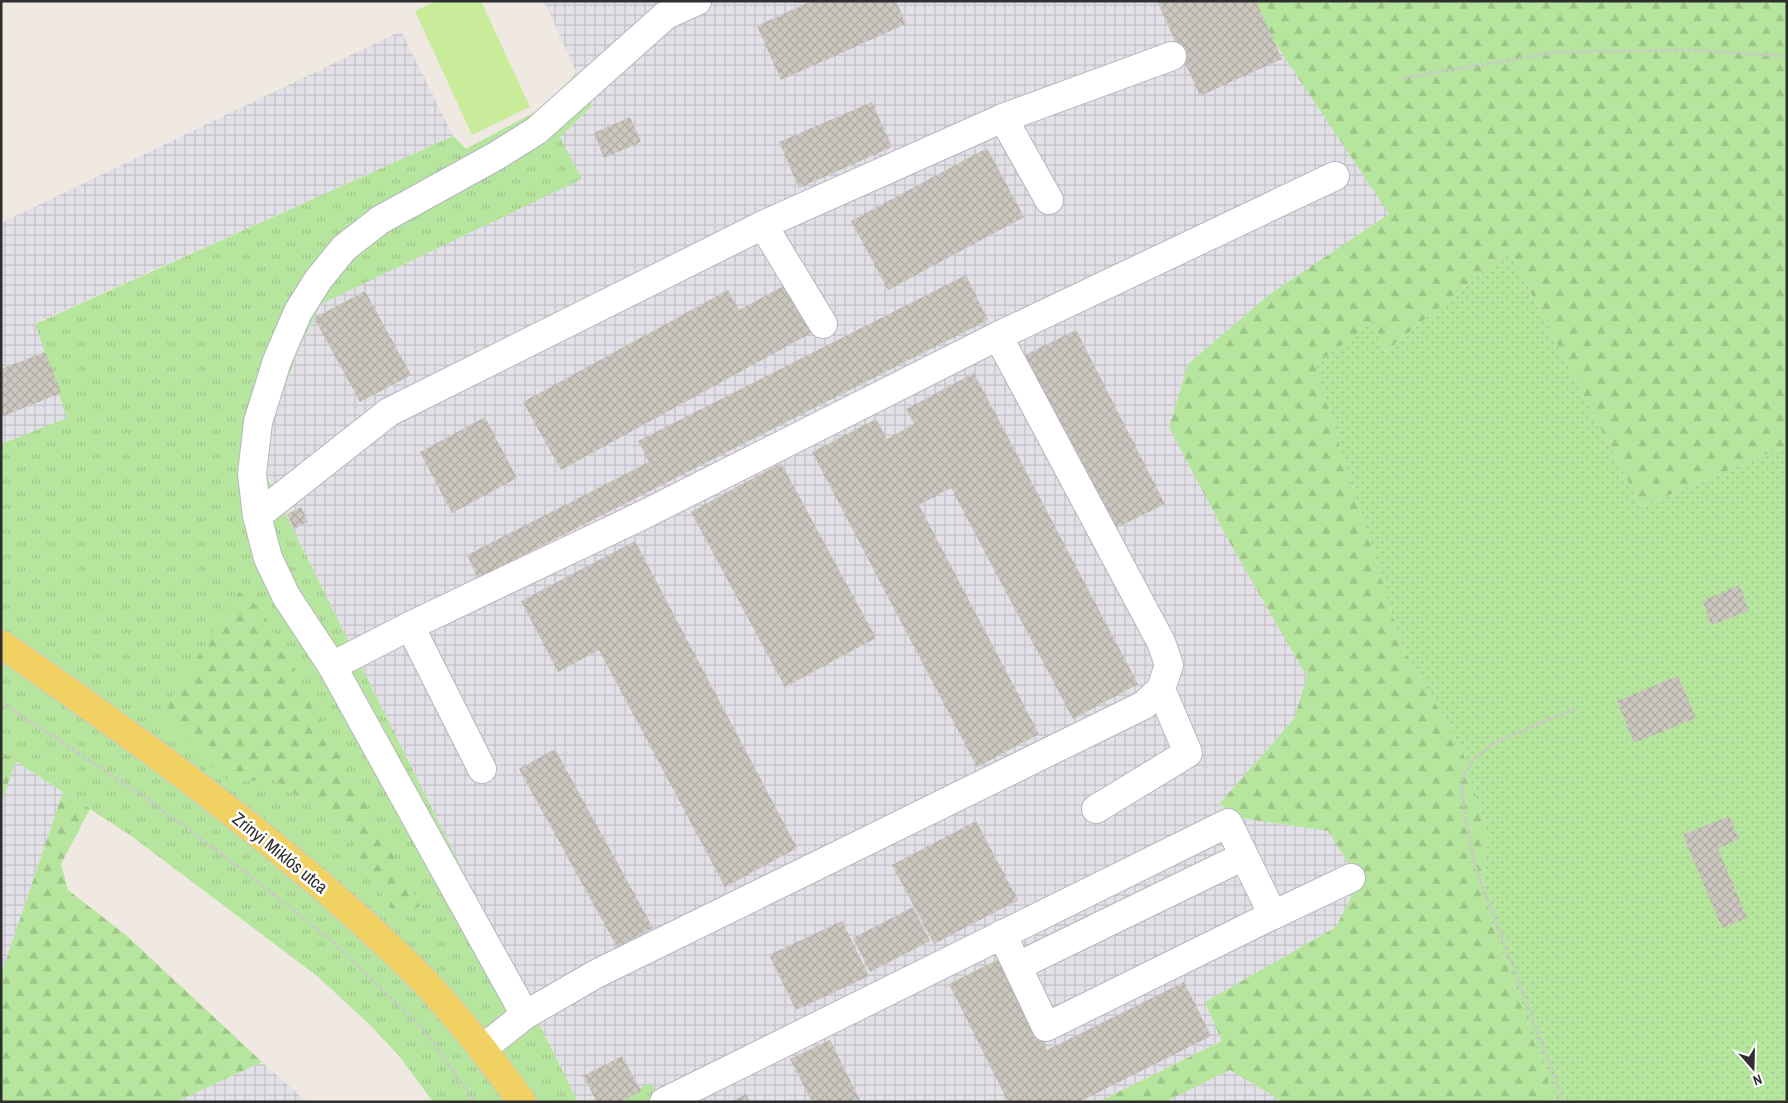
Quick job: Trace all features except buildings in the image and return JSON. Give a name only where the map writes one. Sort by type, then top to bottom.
[{"type":"main road","name":"Zrínyi Miklós utca","points":[[1,644],[162,760],[286,856],[346,907],[425,982],[482,1049],[522,1102]]},
{"type":"lane","points":[[525,1015],[332,666],[286,596],[268,558],[257,516],[252,474],[258,422],[276,361],[298,312],[318,280],[344,248],[380,220],[496,156],[536,131],[666,15],[697,1]]},
{"type":"lane","points":[[257,516],[389,412],[763,225],[1003,118],[1172,56]]},
{"type":"lane","points":[[1003,118],[1049,200]]},
{"type":"lane","points":[[332,666],[410,626],[645,514],[998,336],[1335,176]]},
{"type":"lane","points":[[763,225],[823,324]]},
{"type":"lane","points":[[482,1049],[525,1015],[596,974],[1144,705],[1161,689],[1169,665],[1161,642],[998,336]]},
{"type":"lane","points":[[410,626],[482,769]]},
{"type":"lane","points":[[1096,808],[1188,753],[1161,689]]},
{"type":"lane","points":[[664,1102],[1228,822],[1273,915]]},
{"type":"lane","points":[[1018,966],[1244,856]]},
{"type":"lane","points":[[1002,934],[1046,1027],[1351,878]]},
{"type":"path","points":[[1403,78],[1558,52],[1687,50],[1787,56]]},
{"type":"path","points":[[1,702],[142,795],[240,868],[334,943],[423,1029],[475,1102]]},
{"type":"path","points":[[1564,1102],[1476,868],[1466,821],[1462,794],[1462,777],[1474,759],[1494,743],[1576,708]]},
{"type":"shaded area","points":[[544,1],[1247,1],[1389,214],[1270,294],[1188,364],[1169,427],[1231,545],[1307,677],[1294,719],[1219,804],[1241,818],[1328,831],[1359,881],[1336,927],[1205,1002],[1222,1041],[1098,1102],[578,1102],[262,467],[275,414],[299,348],[321,304],[581,179],[560,137],[592,106]]},
{"type":"shaded area","points":[[401,31],[453,136],[35,323],[67,419],[1,444],[1,223]]},
{"type":"shaded area","points":[[16,761],[63,792],[1,975],[1,804]]},
{"type":"shaded area","points":[[262,1062],[307,1102],[176,1102]]},
{"type":"shaded area","points":[[1230,1070],[1283,1102],[1165,1102]]},
{"type":"green space","points":[[436,1],[481,1],[530,107],[472,135],[415,11]]},
{"type":"green space","points":[[1247,1],[1787,1],[1787,446],[1641,507],[1509,251],[1385,352],[1374,322],[1315,365],[1402,646],[1462,749],[1488,834],[1482,896],[1556,1102],[1283,1102],[1230,1070],[1165,1102],[1098,1102],[1222,1041],[1205,1002],[1336,927],[1359,881],[1328,831],[1241,818],[1219,804],[1294,719],[1307,677],[1231,545],[1169,427],[1188,364],[1270,294],[1389,214]]},
{"type":"green space","points":[[576,72],[592,106],[560,137],[582,179],[321,304],[299,348],[275,414],[262,467],[578,1102],[433,1102],[400,1057],[369,1024],[317,976],[130,835],[1,752],[1,444],[67,418],[35,324],[453,136],[466,149],[557,100]],"holes":[[[261,609],[396,918],[340,824],[272,779]]]},
{"type":"green space","points":[[1509,251],[1641,507],[1787,446],[1787,1102],[1556,1102],[1482,896],[1488,834],[1462,749],[1402,646],[1315,365],[1374,321],[1385,352]]},
{"type":"green space","points":[[239,592],[261,609],[420,906],[396,918],[340,824],[272,779],[231,783],[160,716]]},
{"type":"green space","points":[[1,752],[16,761],[1,804]]},
{"type":"green space","points":[[63,792],[90,809],[61,864],[68,890],[127,936],[262,1062],[176,1102],[1,1102],[1,975]]},
{"type":"green space","points":[[651,1083],[660,1102],[612,1102]]}]
